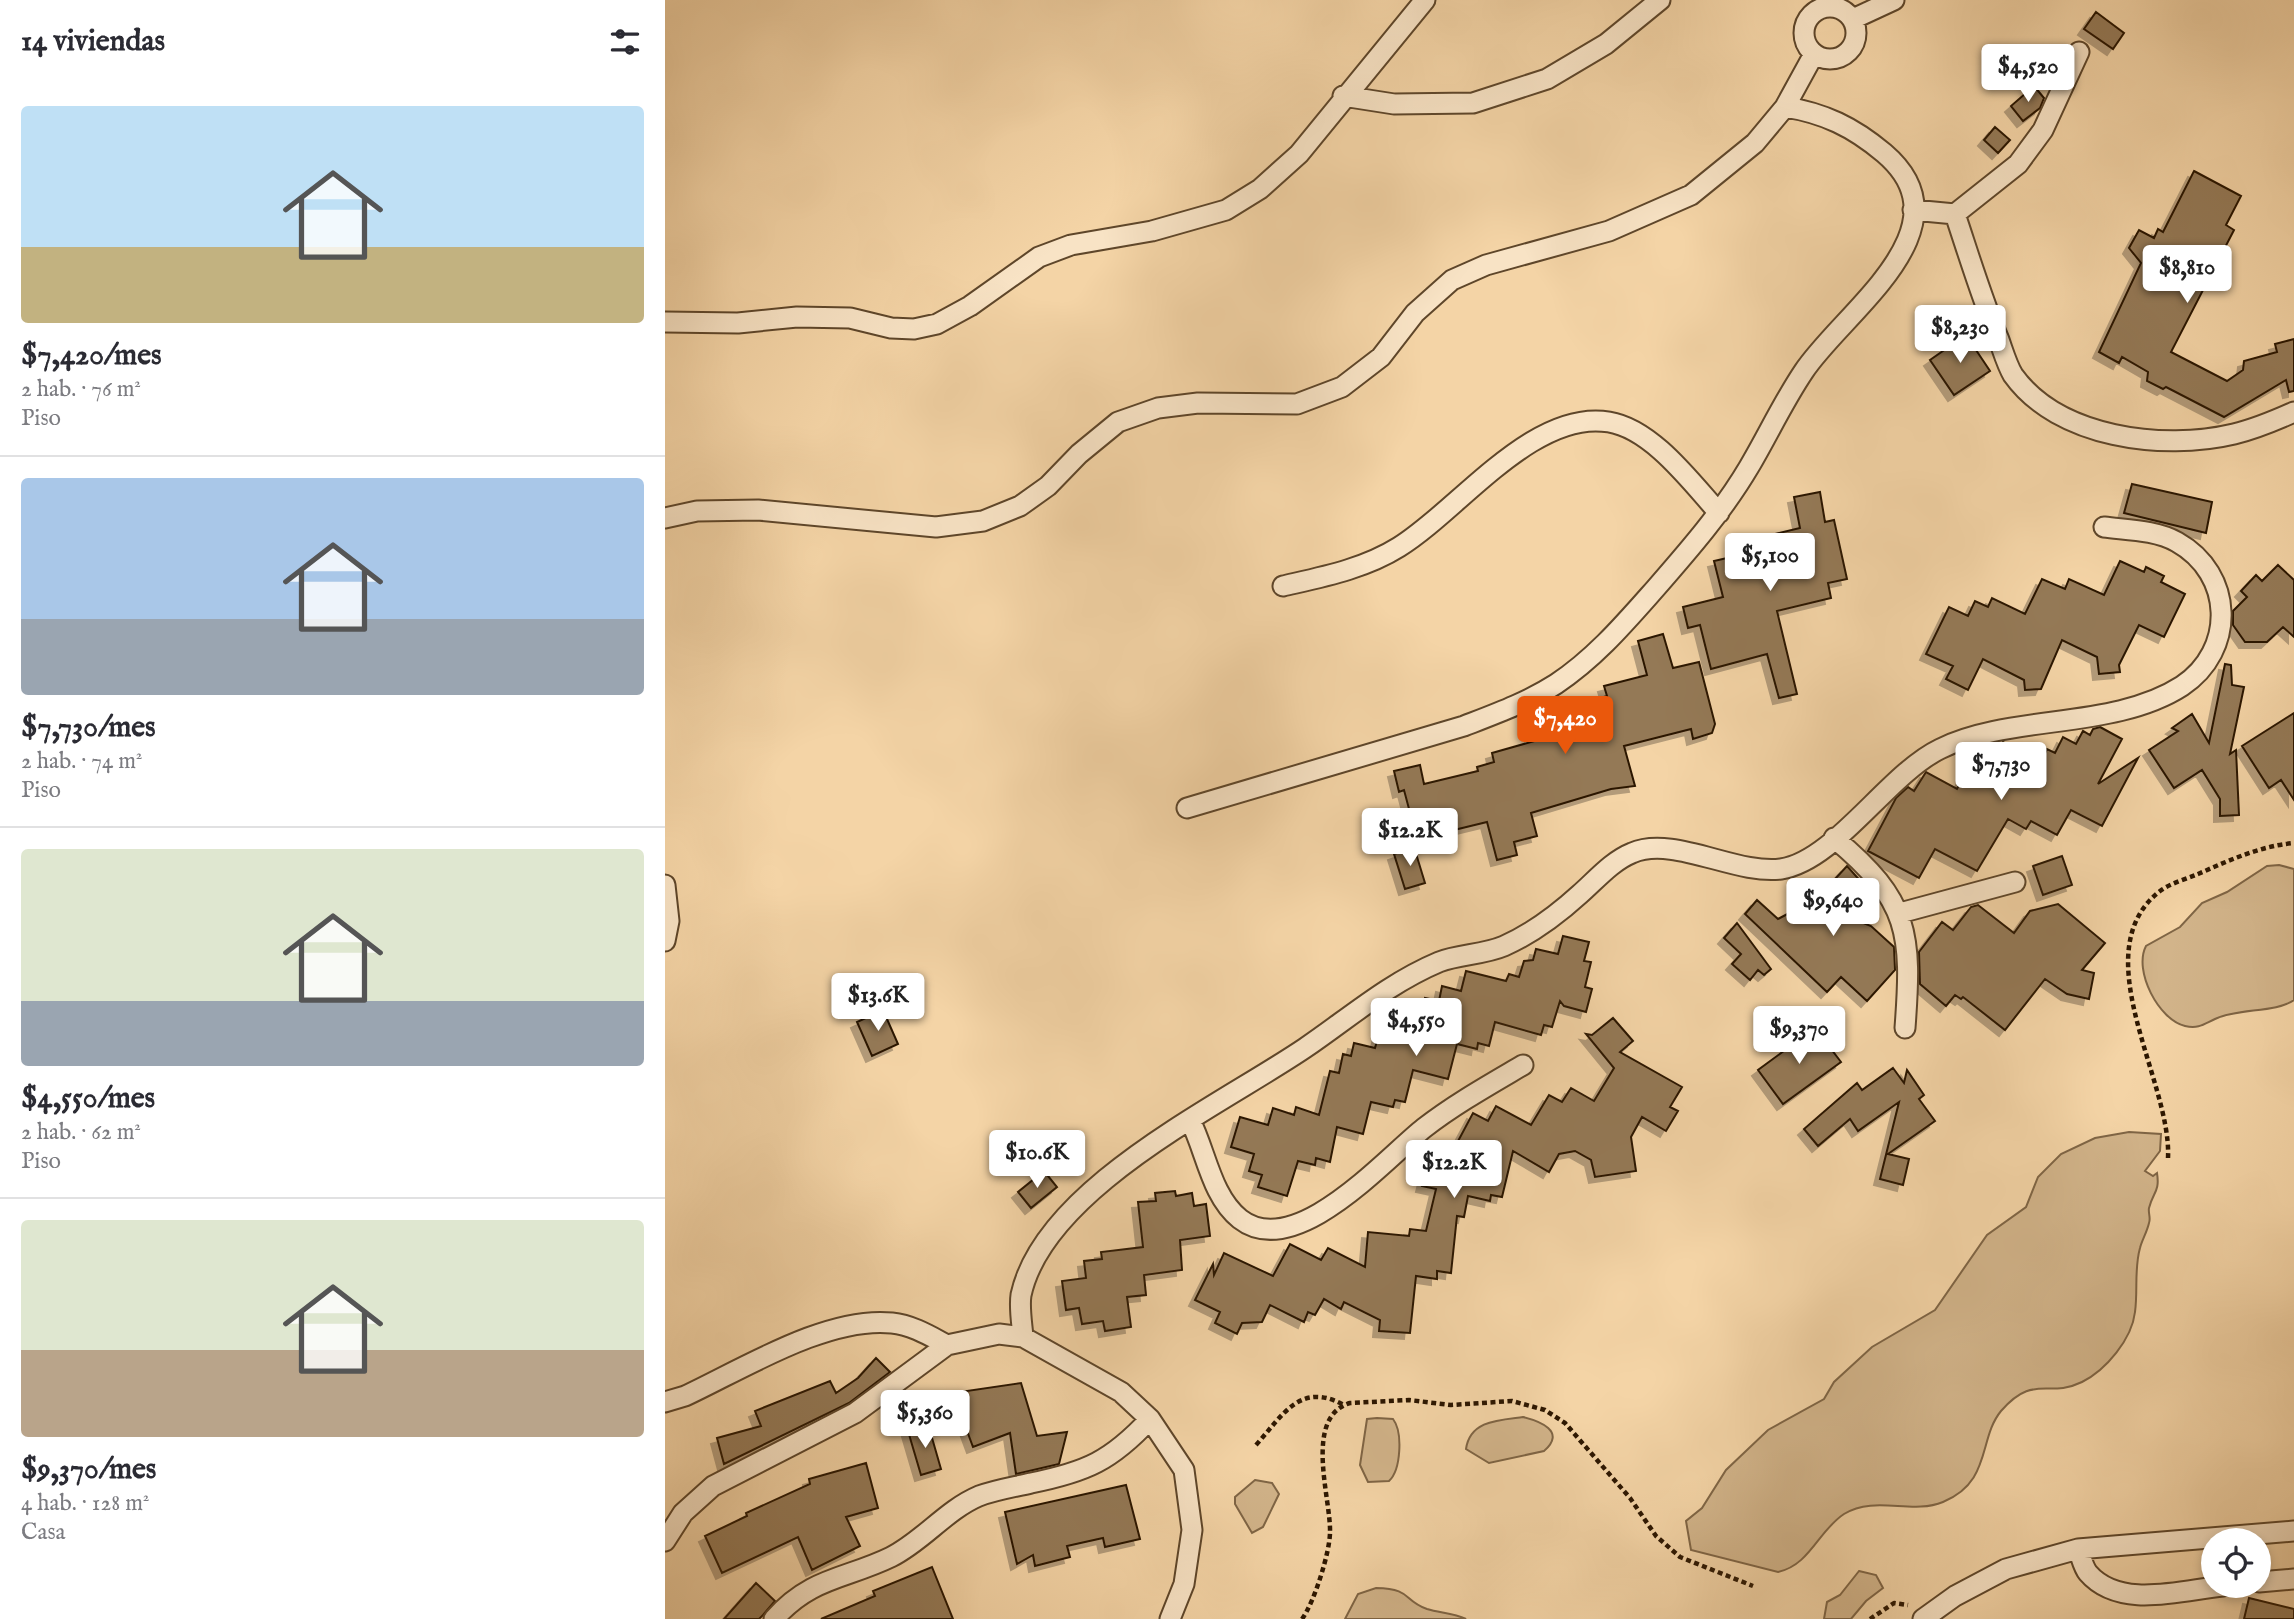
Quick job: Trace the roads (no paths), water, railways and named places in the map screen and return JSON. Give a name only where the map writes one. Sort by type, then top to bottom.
[{"type":"street","points":[[665,323],[738,323],[797,317],[850,318],[891,328],[914,329],[937,324],[970,306],[1039,257],[1071,245],[1152,231],[1226,210],[1260,189],[1299,154],[1343,96],[1376,62],[1425,0]]},
{"type":"street","points":[[1343,96],[1394,104],[1473,103],[1547,79],[1606,44],[1660,0]]},
{"type":"street","points":[[1853,19],[1894,0]]},
{"type":"street","points":[[1821,8],[1839,8],[1853,19],[1856,37],[1848,53],[1831,60],[1814,54],[1804,38],[1807,20],[1821,8]]},
{"type":"street","points":[[1913,210],[1955,214],[2018,164],[2043,130],[2079,52]]},
{"type":"street","points":[[665,518],[697,511],[758,510],[936,527],[982,521],[1020,506],[1048,486],[1079,454],[1118,422],[1158,408],[1198,403],[1297,404],[1342,387],[1381,357],[1415,313],[1452,280],[1486,265],[1609,231],[1691,195],[1731,166],[1785,107],[1814,54]]},
{"type":"street","points":[[1187,808],[1464,726],[1505,710],[1555,684],[1604,646],[1719,513],[1749,467],[1805,369],[1842,324],[1893,271],[1904,251],[1913,210],[1907,180],[1895,163],[1875,146],[1845,124],[1814,112],[1785,107]]},
{"type":"street","points":[[1955,214],[1981,295],[2013,374],[2043,405],[2084,426],[2123,438],[2163,440],[2231,435],[2294,412]]},
{"type":"street","points":[[1283,586],[1367,563],[1399,547],[1519,451],[1551,431],[1584,421],[1611,422],[1632,431],[1661,450],[1719,513]]},
{"type":"street","points":[[1023,1337],[1020,1299],[1031,1264],[1061,1224],[1106,1178],[1152,1143],[1308,1046],[1342,1019],[1412,975],[1443,961],[1503,947],[1563,909],[1614,864],[1635,851],[1666,850],[1779,869],[1805,860],[1834,838],[1913,767],[1939,749],[1971,738],[2150,702],[2182,685],[2205,666],[2218,643],[2221,616],[2219,589],[2209,568],[2192,551],[2172,539],[2104,527]]},
{"type":"street","points":[[1834,838],[1881,882],[1900,913],[1908,982],[1905,1028]]},
{"type":"street","points":[[1900,913],[2015,882]]},
{"type":"street","points":[[665,885],[669,921],[665,941]]},
{"type":"street","points":[[1190,1120],[1226,1206],[1242,1221],[1257,1227],[1275,1228],[1313,1217],[1338,1201],[1423,1129],[1477,1091],[1523,1065]]},
{"type":"street","points":[[665,1402],[685,1396],[812,1337],[873,1322],[913,1328],[947,1345]]},
{"type":"street","points":[[665,1541],[683,1513],[713,1486],[855,1413],[947,1345],[999,1334],[1023,1337],[1121,1392],[1150,1419],[1184,1470],[1192,1530],[1184,1584],[1170,1619]]},
{"type":"street","points":[[774,1619],[810,1588],[845,1572],[890,1557],[979,1496],[1054,1479],[1098,1464],[1126,1444],[1150,1419]]},
{"type":"street","points":[[1924,1618],[1955,1596],[2006,1569],[2078,1549],[2294,1531]]},
{"type":"street","points":[[2078,1549],[2087,1572],[2100,1583],[2126,1594],[2146,1595],[2201,1589]]},
{"type":"street","points":[[2271,1581],[2294,1579]]}]
